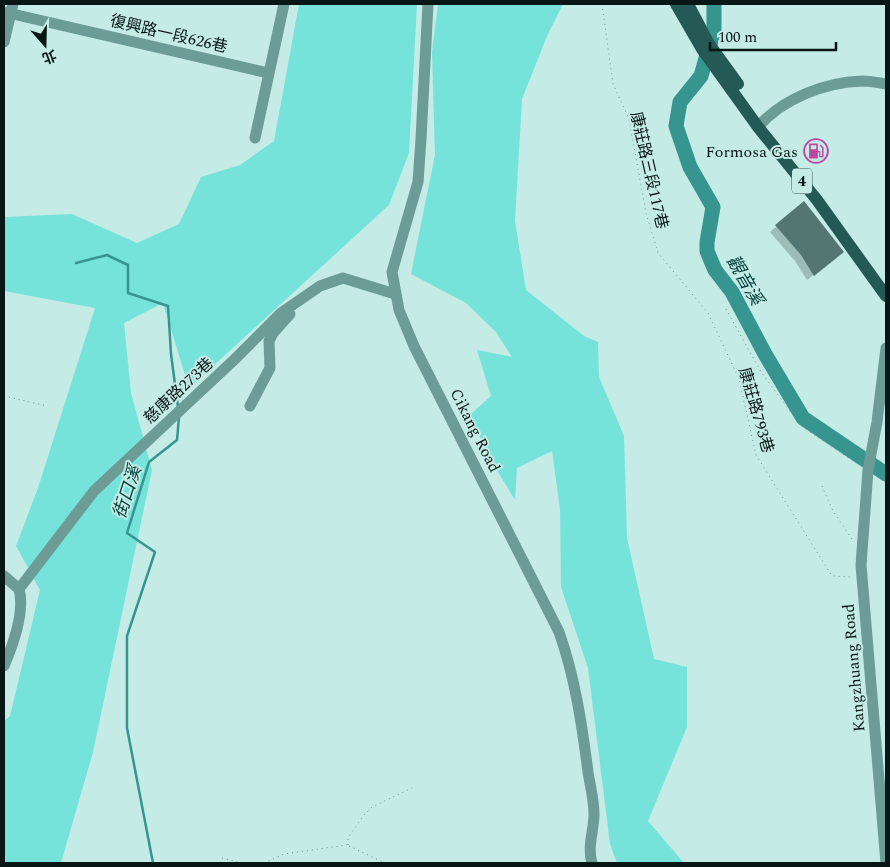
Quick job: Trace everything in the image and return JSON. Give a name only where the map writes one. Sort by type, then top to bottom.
[{"type":"main road","name":"4","points":[[676,4],[886,296]]},
{"type":"main road","name":"4","points":[[688,4],[700,37]]},
{"type":"main road","name":"4","points":[[761,123],[822,194],[886,284]]},
{"type":"street","points":[[255,138],[284,4]]},
{"type":"street","name":"Cikang Road","points":[[428,4],[422,140],[418,182],[392,272],[395,294],[399,310],[414,346],[498,508],[562,641],[568,658],[585,746],[594,814],[590,844],[592,863]]},
{"type":"street","points":[[4,42],[9,10]]},
{"type":"street","name":"復興路一段626巷","points":[[9,10],[268,73]]},
{"type":"street","points":[[761,123],[786,102],[823,87],[864,81],[886,84]]},
{"type":"street","name":"慈康路273巷","points":[[19,589],[94,491],[235,359],[281,313],[320,286],[343,278],[395,294]]},
{"type":"street","points":[[250,406],[270,368],[269,341],[299,300]]},
{"type":"street","name":"Kangzhuang Road","points":[[886,348],[883,394],[868,470],[861,552],[886,863]]},
{"type":"street","points":[[4,576],[19,589],[20,608],[10,650],[4,666]]},
{"type":"path","name":"康莊路三段117巷","points":[[602,4],[613,84],[629,119],[646,213],[658,253]]},
{"type":"path","name":"康莊路793巷","points":[[658,253],[708,313],[739,379],[756,455],[832,576],[862,578]]},
{"type":"path","points":[[726,309],[761,372],[801,426],[868,470]]},
{"type":"path","points":[[4,396],[47,406]]},
{"type":"path","points":[[822,486],[834,511],[861,552]]},
{"type":"path","points":[[348,845],[348,838],[372,807],[416,786]]},
{"type":"path","points":[[264,863],[284,854],[348,845],[384,863]]},
{"type":"path","points":[[222,858],[242,863]]},
{"type":"shaded area","points":[[299,4],[417,4],[409,153],[389,205],[189,388],[163,303],[124,323],[131,393],[152,470],[93,752],[61,863],[4,863],[4,721],[10,716],[40,590],[16,546],[38,488],[95,308],[4,291],[4,217],[72,214],[137,243],[179,224],[201,177],[240,165],[274,141]]},
{"type":"shaded area","points":[[438,4],[563,4],[547,36],[522,99],[515,221],[526,290],[584,336],[598,342],[599,377],[624,436],[627,538],[654,659],[687,667],[687,727],[648,821],[684,863],[617,863],[610,844],[588,668],[561,587],[560,509],[552,451],[517,468],[515,500],[486,452],[471,414],[491,396],[477,350],[512,357],[496,332],[466,303],[411,274],[435,155],[432,52]]},
{"type":"building","points":[[804,201],[844,252],[814,276],[801,255],[775,225]]},
{"type":"waterway","name":"觀音溪","points":[[714,4],[714,30],[701,76],[680,102],[676,126],[690,167],[713,207],[707,251],[715,270],[732,292],[765,354],[803,418],[886,474]]},
{"type":"waterway","name":"街口溪","points":[[76,263],[107,255],[128,265],[128,293],[168,306],[171,354],[178,407]]},
{"type":"waterway","name":"街口溪","points":[[153,863],[127,728],[127,636],[155,552],[127,533],[149,462],[177,440],[179,417]]},
{"type":"place","name":"Formosa Gas","points":[[816,151]]}]
